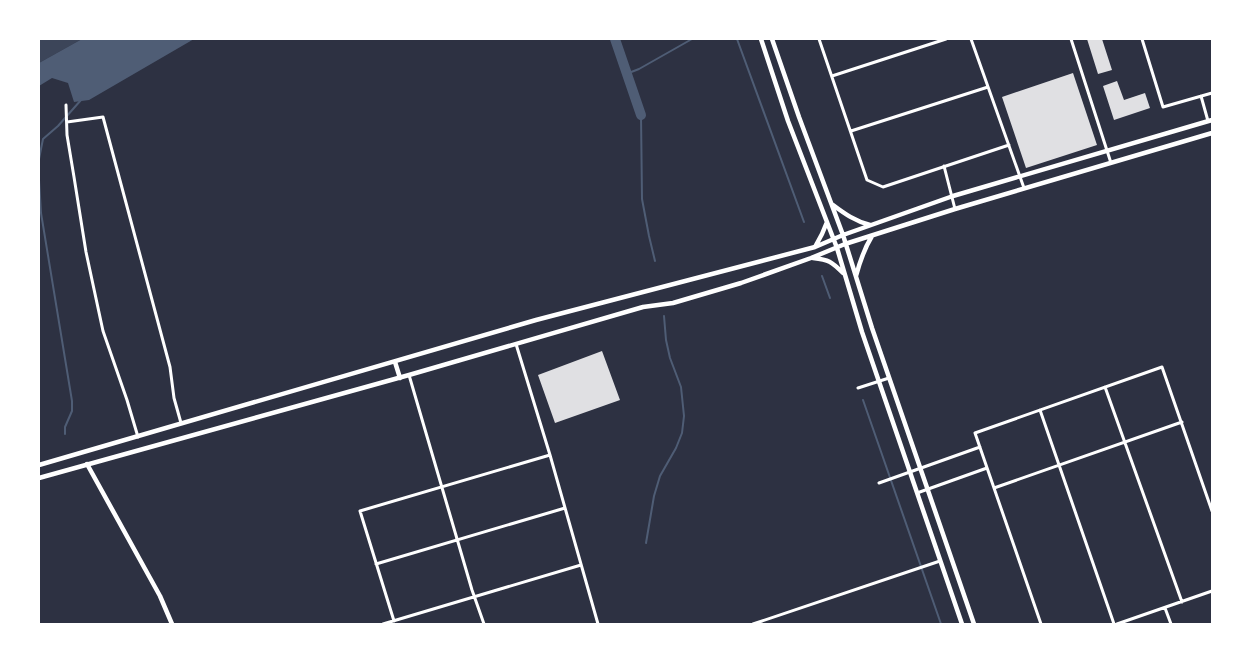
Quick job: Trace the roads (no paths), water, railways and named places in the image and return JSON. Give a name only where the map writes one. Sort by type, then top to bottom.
[{"type":"main road","points":[[761,39],[788,121],[837,248],[862,332],[962,624]]},
{"type":"main road","points":[[772,39],[842,235],[974,624]]},
{"type":"main road","points":[[39,465],[536,320],[815,247],[842,235],[953,196],[1210,121]]},
{"type":"main road","points":[[39,478],[400,378],[643,307],[673,303],[741,283],[812,258],[845,244],[1024,188],[1212,133]]},
{"type":"main road","points":[[831,204],[849,217],[871,225]]},
{"type":"main road","points":[[815,247],[827,222]]},
{"type":"main road","points":[[856,277],[860,259],[872,236]]},
{"type":"main road","points":[[812,258],[826,260],[834,264],[845,275]]},
{"type":"main road","points":[[395,362],[400,378]]},
{"type":"main road","points":[[87,464],[160,596],[172,624]]},
{"type":"street","points":[[818,39],[867,180],[883,187],[1009,145]]},
{"type":"street","points":[[832,76],[946,39]]},
{"type":"street","points":[[971,39],[1024,188]]},
{"type":"street","points":[[1071,39],[1111,162]]},
{"type":"street","points":[[1142,39],[1163,107],[1212,93]]},
{"type":"street","points":[[850,131],[988,87]]},
{"type":"street","points":[[1201,96],[1210,121]]},
{"type":"street","points":[[66,105],[67,135],[86,252],[103,331],[138,437]]},
{"type":"street","points":[[67,122],[103,117],[170,368],[174,398],[181,424]]},
{"type":"street","points":[[944,166],[956,209]]},
{"type":"street","points":[[516,344],[598,624]]},
{"type":"street","points":[[1040,624],[975,433],[1162,367],[1212,511]]},
{"type":"street","points":[[409,375],[474,597],[484,624]]},
{"type":"street","points":[[858,388],[889,378]]},
{"type":"street","points":[[1106,387],[1182,602]]},
{"type":"street","points":[[1040,410],[1116,624],[1212,591]]},
{"type":"street","points":[[994,488],[1182,422]]},
{"type":"street","points":[[879,483],[980,447]]},
{"type":"street","points":[[394,621],[360,511],[550,455]]},
{"type":"street","points":[[917,492],[987,468]]},
{"type":"street","points":[[376,564],[565,508]]},
{"type":"street","points":[[753,624],[940,561]]},
{"type":"street","points":[[383,624],[581,565]]},
{"type":"street","points":[[1165,608],[1171,624]]},
{"type":"waterway","points":[[615,39],[641,115]]},
{"type":"waterway","points":[[626,74],[639,69],[692,39]]},
{"type":"waterway","points":[[737,39],[804,222]]},
{"type":"waterway","points":[[39,159],[43,139],[58,126],[81,100]]},
{"type":"waterway","points":[[641,115],[642,199],[655,261]]},
{"type":"waterway","points":[[39,180],[41,213],[72,401],[72,411],[65,427],[65,434]]},
{"type":"waterway","points":[[822,276],[830,298]]},
{"type":"waterway","points":[[646,543],[654,496],[660,476],[682,433],[684,416],[681,387],[670,358],[664,316]]},
{"type":"waterway","points":[[863,400],[941,624]]}]
